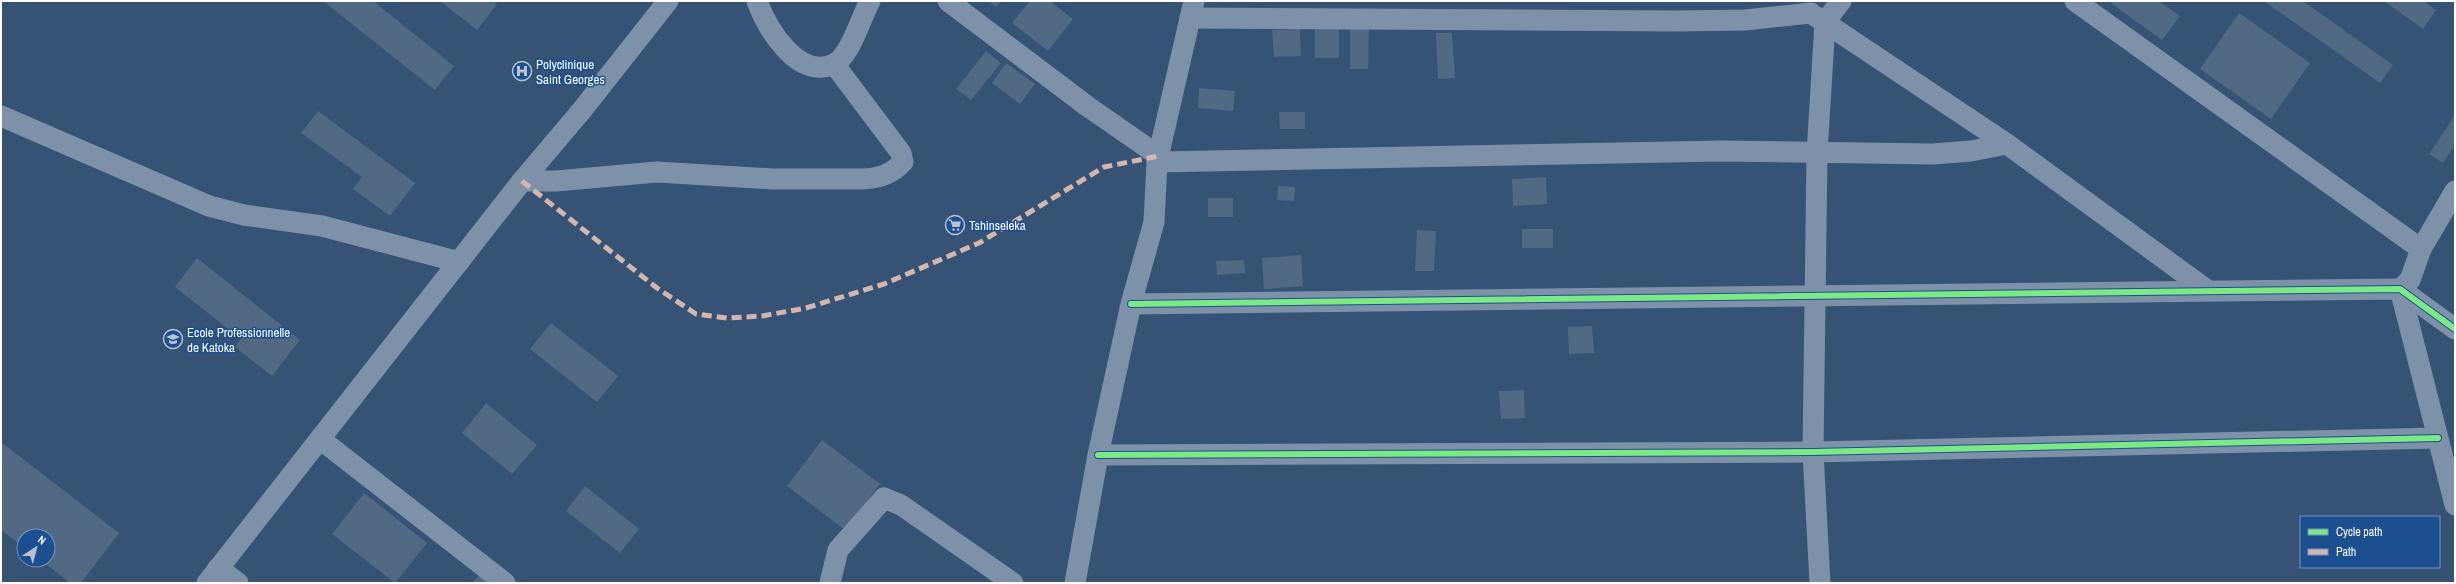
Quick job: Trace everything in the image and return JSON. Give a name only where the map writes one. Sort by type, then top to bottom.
[{"type":"street","points":[[238,583],[212,576],[522,181],[582,110],[668,1]]},
{"type":"street","points":[[757,1],[774,34],[797,59],[813,67],[834,64],[846,50],[870,1]]},
{"type":"street","points":[[948,1],[1158,159],[1721,151],[1817,154],[1933,154],[1971,151],[2007,144]]},
{"type":"street","points":[[1794,1],[2007,144],[2208,290]]},
{"type":"street","points":[[1075,583],[1098,454],[1131,304],[1154,222],[1158,159],[1192,10],[1678,21],[1818,18],[1841,1]]},
{"type":"street","points":[[2075,1],[2421,249]]},
{"type":"street","points":[[1818,18],[1816,297],[1813,452],[1820,583]]},
{"type":"street","points":[[522,181],[556,181],[626,173],[657,172],[773,178],[863,179],[876,178],[895,171],[903,162],[901,153],[834,64]]},
{"type":"street","points":[[1,116],[209,206],[244,215],[322,226],[459,262]]},
{"type":"street","points":[[2400,289],[2410,280],[2421,249],[2455,191]]},
{"type":"street","points":[[1131,304],[1816,297],[2208,290],[2400,289],[2455,329]]},
{"type":"street","points":[[2400,289],[2455,505]]},
{"type":"street","points":[[1098,454],[1813,452],[2438,438]]},
{"type":"street","points":[[320,439],[505,583]]},
{"type":"street","points":[[830,583],[838,550],[884,498],[901,505],[1013,583]]},
{"type":"building","points":[[323,1],[373,1],[454,66],[435,90]]},
{"type":"building","points":[[440,1],[493,1],[497,4],[477,30]]},
{"type":"building","points":[[988,1],[1001,1],[996,7]]},
{"type":"building","points":[[1030,1],[1050,1],[1073,19],[1048,51],[1012,23]]},
{"type":"building","points":[[2108,1],[2159,1],[2180,16],[2162,40]]},
{"type":"building","points":[[2264,1],[2303,1],[2393,65],[2380,83]]},
{"type":"building","points":[[2384,1],[2424,1],[2436,10],[2423,29]]},
{"type":"building","points":[[2239,13],[2310,63],[2271,119],[2200,69]]},
{"type":"building","points":[[1315,24],[1339,25],[1339,58],[1315,58]]},
{"type":"building","points":[[1369,24],[1368,69],[1350,69],[1350,25]]},
{"type":"building","points":[[1300,29],[1301,56],[1274,57],[1272,30]]},
{"type":"building","points":[[1436,33],[1452,33],[1455,78],[1438,79]]},
{"type":"building","points":[[986,51],[1001,63],[971,100],[956,89]]},
{"type":"building","points":[[1006,63],[1035,84],[1020,104],[992,83]]},
{"type":"building","points":[[1199,88],[1235,91],[1233,111],[1198,108]]},
{"type":"building","points":[[318,111],[415,183],[390,216],[353,189],[362,177],[301,133]]},
{"type":"building","points":[[1279,112],[1305,112],[1305,129],[1280,129]]},
{"type":"building","points":[[2455,115],[2455,145],[2443,163],[2429,154]]},
{"type":"building","points":[[1546,177],[1547,204],[1513,206],[1512,179]]},
{"type":"building","points":[[1278,186],[1295,187],[1294,201],[1277,200]]},
{"type":"building","points":[[1208,198],[1233,198],[1233,217],[1208,217]]},
{"type":"building","points":[[1522,229],[1553,229],[1553,248],[1522,248]]},
{"type":"building","points":[[1417,230],[1436,231],[1434,271],[1415,271]]},
{"type":"building","points":[[1301,255],[1303,286],[1264,289],[1262,258]]},
{"type":"building","points":[[197,258],[300,340],[272,376],[235,347],[241,339],[175,287]]},
{"type":"building","points":[[1244,260],[1245,273],[1217,275],[1216,261]]},
{"type":"building","points":[[551,323],[618,376],[597,402],[530,349]]},
{"type":"building","points":[[1592,326],[1594,353],[1569,354],[1568,327]]},
{"type":"building","points":[[1524,390],[1525,418],[1501,419],[1499,391]]},
{"type":"building","points":[[486,403],[537,445],[512,474],[462,433]]},
{"type":"building","points":[[822,440],[880,484],[845,530],[787,486]]},
{"type":"building","points":[[1,442],[119,533],[81,583],[70,583],[51,568],[56,568],[56,528],[16,528],[16,541],[1,530]]},
{"type":"building","points":[[585,486],[639,529],[620,553],[566,511]]},
{"type":"building","points":[[364,493],[427,543],[395,583],[332,534]]},
{"type":"building","points":[[483,570],[501,583],[473,583]]},
{"type":"marked path","points":[[522,181],[657,288],[696,314],[727,318],[762,316],[806,308],[884,284],[979,243],[1104,167],[1159,156]]},
{"type":"cycle path","points":[[1131,304],[2400,289],[2455,329]]},
{"type":"cycle path","points":[[1098,455],[1813,452],[2438,438]]},
{"type":"place","name":"Polyclinique Saint Georges","points":[[522,71]]},
{"type":"place","name":"Tshinseleka","points":[[955,225]]},
{"type":"place","name":"Ecole Professionnelle de Katoka","points":[[173,339]]}]
